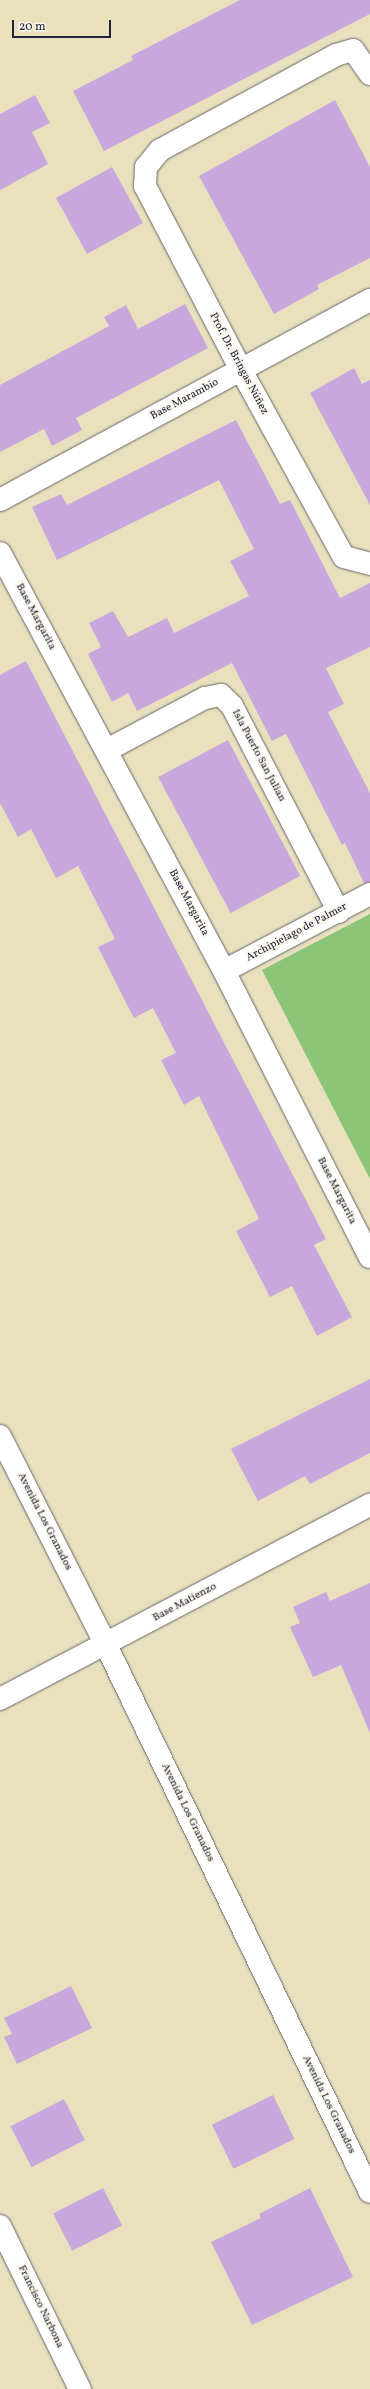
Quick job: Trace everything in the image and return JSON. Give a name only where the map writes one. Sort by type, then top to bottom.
[{"type":"street","name":"Prof. Dr. Bringas Núñez","points":[[370,74],[353,50],[336,55],[160,150],[146,166],[145,186],[241,370],[344,557],[370,564]]},
{"type":"street","name":"Base Marambio","points":[[0,500],[370,300]]},
{"type":"street","name":"Base Margarita","points":[[0,553],[107,750],[224,971],[370,1256]]},
{"type":"street","name":"Isla Puerto San Julian","points":[[107,750],[205,698],[221,695],[232,706],[339,912]]},
{"type":"street","name":"Archipielago de Palmer","points":[[224,971],[339,912],[370,894]]},
{"type":"street","name":"Avenida Los Granados","points":[[0,1436],[106,1645],[370,2192]]},
{"type":"street","name":"Base Matienzo","points":[[0,1699],[106,1645],[370,1504]]},
{"type":"street","name":"Francisco Narbona","points":[[0,2226],[80,2389]]},
{"type":"green space","points":[[370,914],[370,1179],[262,970]]},
{"type":"building","points":[[240,0],[370,0],[370,14],[104,151],[73,91],[133,60],[131,56]]},
{"type":"building","points":[[35,95],[50,123],[32,132],[48,164],[0,190],[0,114]]},
{"type":"building","points":[[335,100],[370,167],[370,258],[317,285],[319,289],[274,314],[199,176]]},
{"type":"building","points":[[112,167],[143,223],[87,254],[56,198]]},
{"type":"building","points":[[185,304],[208,348],[76,418],[82,430],[52,446],[44,429],[0,452],[0,385],[109,326],[104,317],[126,305],[138,329]]},
{"type":"building","points":[[354,368],[362,384],[370,380],[370,505],[310,393]]},
{"type":"building","points":[[236,420],[280,504],[290,500],[340,598],[370,583],[370,647],[326,668],[344,704],[328,712],[370,793],[370,882],[364,883],[345,843],[342,845],[286,734],[272,741],[232,663],[137,711],[128,693],[112,702],[88,654],[101,647],[89,623],[113,611],[128,637],[167,618],[174,633],[249,596],[230,561],[254,549],[219,480],[57,560],[32,507],[61,494],[67,505]]},
{"type":"building","points":[[26,661],[326,1239],[314,1245],[352,1317],[317,1336],[292,1286],[270,1297],[236,1231],[259,1219],[199,1096],[184,1105],[161,1060],[176,1053],[153,1008],[134,1018],[123,997],[98,947],[115,939],[78,866],[56,878],[31,829],[18,837],[0,803],[0,675]]},
{"type":"building","points":[[228,740],[300,876],[231,913],[158,777]]},
{"type":"building","points":[[370,1379],[370,1453],[310,1484],[305,1476],[258,1501],[231,1449]]},
{"type":"building","points":[[370,1583],[370,1733],[341,1665],[313,1677],[290,1627],[300,1623],[293,1607],[326,1592],[330,1601]]},
{"type":"building","points":[[71,1986],[92,2028],[17,2064],[4,2037],[12,2034],[4,2018]]},
{"type":"building","points":[[273,2095],[294,2139],[233,2169],[212,2125]]},
{"type":"building","points":[[64,2099],[85,2140],[31,2167],[11,2126]]},
{"type":"building","points":[[103,2188],[122,2225],[72,2251],[53,2213]]},
{"type":"building","points":[[310,2188],[353,2277],[252,2325],[211,2242],[261,2218],[259,2214]]}]
